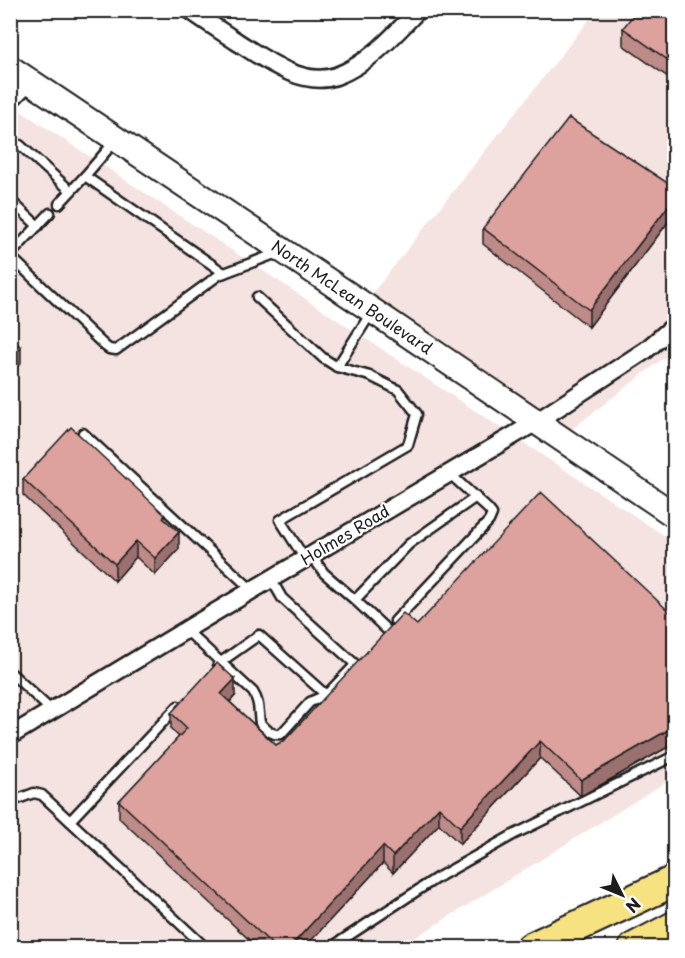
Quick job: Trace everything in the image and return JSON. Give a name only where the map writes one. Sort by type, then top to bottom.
[{"type":"highway","points":[[531,948],[675,881]]},
{"type":"highway","points":[[634,948],[675,927]]},
{"type":"main road","name":"North McLean Boulevard","points":[[20,74],[675,515]]},
{"type":"street","points":[[190,10],[269,62],[298,75],[314,78],[334,77],[360,64],[418,10]]},
{"type":"street","points":[[10,100],[20,74]]},
{"type":"street","name":"Holmes Road","points":[[10,736],[536,422],[646,350],[675,326]]},
{"type":"lane","points":[[59,204],[117,139]]},
{"type":"lane","points":[[20,145],[71,191]]},
{"type":"lane","points":[[85,176],[224,273]]},
{"type":"lane","points":[[10,200],[38,226]]},
{"type":"lane","points":[[50,213],[10,256],[105,346],[116,351],[219,275],[283,250]]},
{"type":"lane","points":[[257,297],[322,358],[337,367],[370,376],[398,390],[417,414],[408,445],[280,520],[308,557],[387,630]]},
{"type":"lane","points":[[337,367],[373,310]]},
{"type":"lane","points":[[83,433],[252,591]]},
{"type":"lane","points":[[380,638],[489,521],[492,514],[449,473]]},
{"type":"lane","points":[[355,600],[409,544],[476,497]]},
{"type":"lane","points":[[270,579],[282,598],[356,664]]},
{"type":"lane","points":[[186,630],[254,692],[260,706],[260,723],[276,735],[281,734],[310,702],[326,695],[363,655]]},
{"type":"lane","points":[[212,670],[220,661],[259,635],[326,695]]},
{"type":"lane","points":[[10,672],[52,711]]},
{"type":"lane","points":[[69,821],[181,703]]},
{"type":"lane","points":[[330,948],[435,879],[513,835],[675,756]]},
{"type":"lane","points":[[10,802],[34,793],[42,795],[206,948]]},
{"type":"shaded area","points":[[596,11],[674,11],[674,350],[572,429],[371,295]]},
{"type":"shaded area","points":[[10,104],[674,542],[674,777],[400,947],[11,947]]},
{"type":"building","points":[[637,10],[675,10],[675,65],[623,28]]},
{"type":"building","points":[[569,118],[675,188],[675,197],[589,310],[483,228]]},
{"type":"building","points":[[10,337],[21,347],[10,359]]},
{"type":"building","points":[[71,427],[165,515],[163,518],[179,532],[155,558],[136,541],[115,564],[23,479]]},
{"type":"building","points":[[541,492],[675,617],[675,726],[581,780],[540,741],[460,827],[439,807],[393,856],[383,846],[289,948],[276,948],[119,801],[187,728],[171,713],[217,663],[235,679],[221,694],[276,745],[285,740],[403,613],[417,625]]}]
